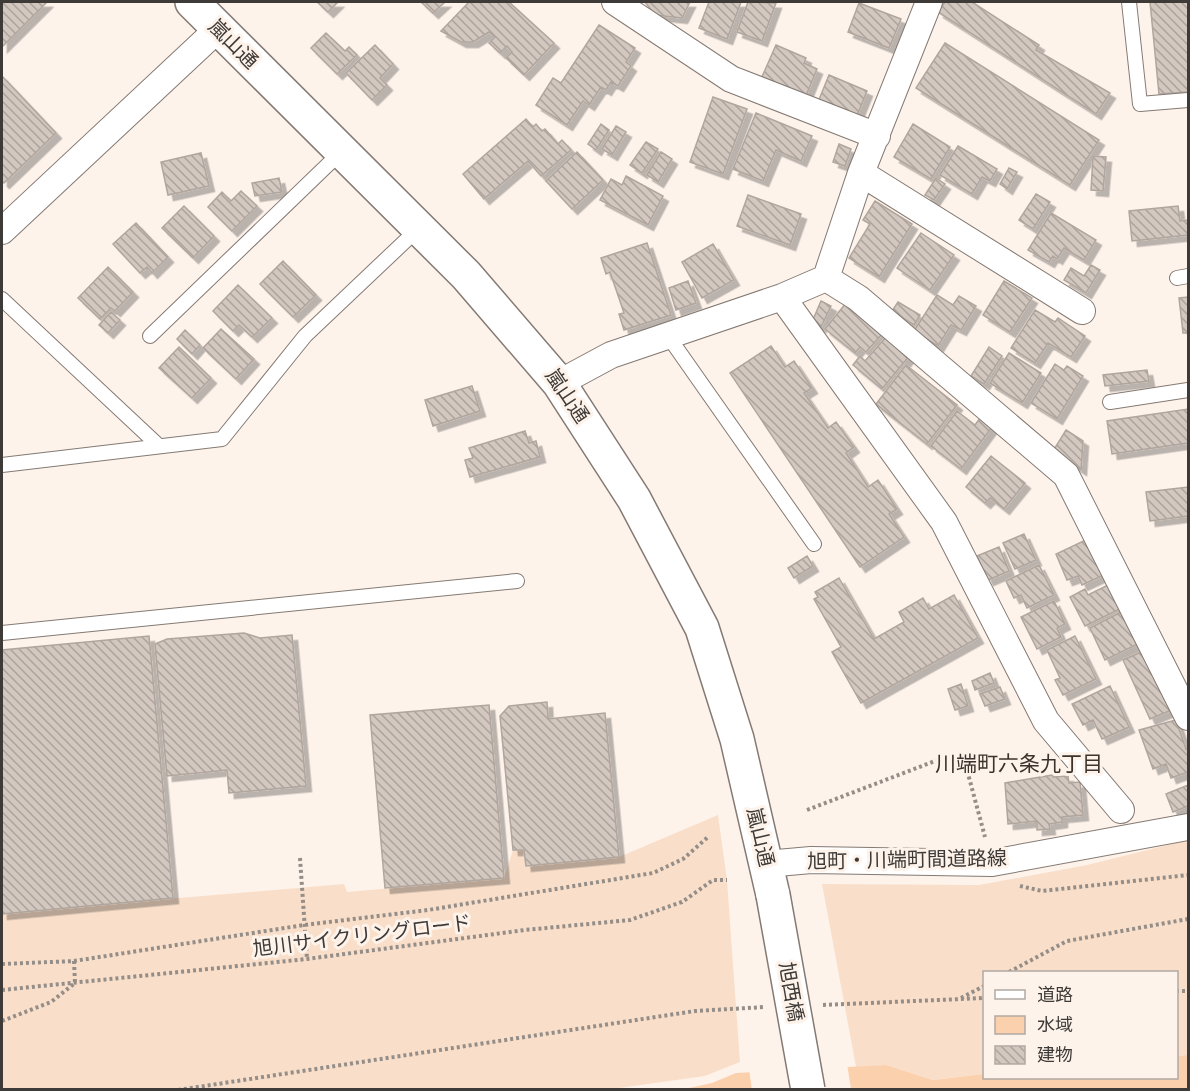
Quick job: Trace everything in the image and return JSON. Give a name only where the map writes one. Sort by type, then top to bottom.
[{"type":"street","name":"嵐山通","points":[[192,2],[466,275],[559,383],[634,499],[702,628],[737,740],[770,880]]},
{"type":"street","points":[[615,2],[731,79],[877,136]]},
{"type":"street","points":[[559,383],[611,355],[782,297],[826,278],[861,173],[929,2]]},
{"type":"street","points":[[2,231],[218,29]]},
{"type":"street","points":[[861,173],[1082,311]]},
{"type":"street","points":[[826,278],[858,298],[1066,475],[1188,717]]},
{"type":"street","points":[[782,297],[944,522],[1046,721],[1121,810]]},
{"type":"street","name":"旭町・川端町間道路線","points":[[770,880],[811,860],[992,863],[1188,827]]},
{"type":"street","name":"旭西橋","points":[[770,880],[808,1089]]},
{"type":"lane","points":[[1129,2],[1140,104],[1188,100]]},
{"type":"lane","points":[[150,336],[341,152]]},
{"type":"lane","points":[[2,465],[222,439],[305,336],[418,228]]},
{"type":"lane","points":[[2,298],[159,447]]},
{"type":"lane","points":[[668,336],[814,544]]},
{"type":"lane","points":[[1110,402],[1188,390]]},
{"type":"lane","points":[[2,633],[517,581]]},
{"type":"path","points":[[807,810],[935,761],[954,759],[967,770],[992,863],[1018,885],[1042,891],[1188,875]]},
{"type":"path","points":[[2,964],[74,961],[304,925],[428,910],[654,873],[684,859],[708,837]]},
{"type":"path","points":[[300,858],[307,959]]},
{"type":"path","name":"旭川サイクリングロード","points":[[2,990],[307,959],[525,930],[630,920],[682,902],[713,880],[727,880]]},
{"type":"path","points":[[1011,971],[1067,941],[1188,919]]},
{"type":"path","points":[[2,1021],[51,1002],[75,983],[74,961]]},
{"type":"path","points":[[960,999],[983,987]]},
{"type":"path","points":[[817,1005],[983,998]]},
{"type":"path","points":[[178,1089],[695,1011],[769,1007]]},
{"type":"shaded area","points":[[718,815],[727,880],[740,1062],[705,1076],[605,1090],[2,1090],[2,913],[344,884],[347,892],[504,878],[513,850],[524,850],[526,866],[619,857]]},
{"type":"shaded area","points":[[1188,840],[1188,1055],[1178,1056],[1178,971],[983,971],[983,1074],[933,1080],[886,1065],[856,1067],[822,884],[979,885],[1087,865]]},
{"type":"water","points":[[1188,1055],[1188,1089],[680,1090],[712,1083],[736,1073],[886,1065],[933,1080],[983,1074],[983,1079],[1178,1079],[1178,1056]]},
{"type":"pier","points":[[847,1064],[851,1089],[752,1090],[749,1069]]},
{"type":"building","points":[[2,2],[47,2],[2,47]]},
{"type":"building","points":[[317,2],[338,2],[328,12]]},
{"type":"building","points":[[421,2],[445,2],[433,13]]},
{"type":"building","points":[[469,2],[509,2],[554,43],[524,75],[506,58],[512,52],[507,46],[500,53],[489,43],[495,37],[489,32],[473,42],[461,42],[441,31]]},
{"type":"building","points":[[645,2],[690,2],[682,18],[655,15]]},
{"type":"building","points":[[709,2],[741,2],[727,39],[699,28]]},
{"type":"building","points":[[748,2],[776,3],[762,41],[737,32]]},
{"type":"building","points":[[945,2],[972,2],[1039,45],[1036,50],[1110,93],[1096,114],[938,12]]},
{"type":"building","points":[[1150,2],[1188,2],[1188,92],[1159,94]]},
{"type":"building","points":[[859,3],[901,19],[889,48],[848,32]]},
{"type":"building","points":[[599,25],[635,48],[626,62],[631,66],[618,86],[611,82],[606,90],[601,87],[589,105],[583,101],[567,125],[536,105],[553,78],[561,83]]},
{"type":"building","points":[[326,33],[345,51],[349,47],[357,55],[337,74],[311,48]]},
{"type":"building","points":[[945,43],[1099,140],[1070,185],[916,88]]},
{"type":"building","points":[[375,45],[393,64],[380,78],[387,85],[372,100],[346,73]]},
{"type":"building","points":[[776,45],[806,58],[804,63],[817,69],[805,98],[761,79]]},
{"type":"building","points":[[829,75],[867,91],[856,118],[818,102]]},
{"type":"building","points":[[2,76],[56,133],[4,183],[2,181]]},
{"type":"building","points":[[713,97],[747,109],[723,174],[690,162]]},
{"type":"building","points":[[756,113],[812,136],[801,161],[776,150],[763,181],[733,169]]},
{"type":"building","points":[[526,119],[533,127],[536,124],[542,131],[545,129],[558,144],[562,140],[571,150],[541,176],[528,161],[484,199],[463,174]]},
{"type":"building","points":[[601,124],[609,130],[596,150],[588,144]]},
{"type":"building","points":[[913,124],[950,147],[931,179],[894,157]]},
{"type":"building","points":[[616,126],[626,132],[612,155],[602,149]]},
{"type":"building","points":[[646,142],[658,149],[642,173],[630,165]]},
{"type":"building","points":[[839,144],[851,149],[845,166],[833,162]]},
{"type":"building","points":[[958,146],[997,169],[990,181],[982,177],[972,194],[940,175]]},
{"type":"building","points":[[577,152],[603,180],[572,209],[546,181]]},
{"type":"building","points":[[661,152],[672,159],[658,182],[647,175]]},
{"type":"building","points":[[201,153],[209,186],[168,195],[161,162]]},
{"type":"building","points":[[1093,156],[1106,157],[1103,191],[1091,190]]},
{"type":"building","points":[[1009,168],[1017,172],[1007,189],[1000,184]]},
{"type":"building","points":[[626,176],[663,196],[648,225],[600,200],[611,179],[622,185]]},
{"type":"building","points":[[279,178],[282,192],[255,196],[252,183]]},
{"type":"building","points":[[936,178],[945,184],[934,200],[925,195]]},
{"type":"building","points":[[241,191],[257,206],[232,231],[208,207],[222,192],[231,201]]},
{"type":"building","points":[[1036,194],[1050,202],[1033,229],[1019,220]]},
{"type":"building","points":[[748,195],[801,214],[790,245],[737,226]]},
{"type":"building","points":[[875,201],[912,224],[879,277],[849,258],[870,224],[863,220]]},
{"type":"building","points":[[184,206],[214,236],[193,258],[162,228]]},
{"type":"building","points":[[1178,206],[1180,221],[1188,220],[1188,235],[1132,241],[1129,211]]},
{"type":"building","points":[[1051,213],[1096,240],[1084,260],[1064,248],[1057,259],[1053,256],[1049,262],[1028,250]]},
{"type":"building","points":[[136,223],[168,257],[152,273],[147,267],[140,273],[113,244]]},
{"type":"building","points":[[921,233],[954,255],[930,290],[897,268]]},
{"type":"building","points":[[647,243],[671,315],[624,330],[619,314],[624,313],[610,272],[606,274],[601,258]]},
{"type":"building","points":[[713,244],[734,280],[702,298],[682,262]]},
{"type":"building","points":[[283,261],[316,295],[293,317],[260,284]]},
{"type":"building","points":[[1091,265],[1100,270],[1086,293],[1064,280],[1071,268],[1084,276]]},
{"type":"building","points":[[108,267],[133,292],[115,311],[111,308],[100,319],[78,298]]},
{"type":"building","points":[[688,281],[696,303],[676,310],[669,288]]},
{"type":"building","points":[[1004,281],[1032,298],[1010,332],[983,315]]},
{"type":"building","points":[[238,285],[272,318],[252,337],[239,325],[233,331],[213,311]]},
{"type":"building","points":[[937,295],[953,305],[959,296],[976,306],[961,330],[951,325],[938,346],[914,331]]},
{"type":"building","points":[[1188,297],[1188,333],[1183,333],[1179,298]]},
{"type":"building","points":[[821,301],[831,306],[821,327],[812,322]]},
{"type":"building","points":[[898,302],[920,315],[914,325],[892,311]]},
{"type":"building","points":[[846,303],[883,333],[866,352],[860,347],[855,353],[825,329]]},
{"type":"building","points":[[1035,310],[1055,322],[1058,318],[1085,336],[1071,357],[1048,343],[1035,363],[1011,348]]},
{"type":"building","points":[[111,312],[120,320],[108,333],[99,325]]},
{"type":"building","points":[[221,329],[254,359],[236,379],[203,348]]},
{"type":"building","points":[[185,330],[200,345],[192,354],[177,339]]},
{"type":"building","points":[[887,336],[910,355],[882,389],[853,365],[860,356],[865,361]]},
{"type":"building","points":[[771,346],[785,367],[794,361],[812,388],[804,393],[828,428],[836,422],[854,447],[846,453],[868,487],[878,480],[897,509],[889,514],[904,537],[860,567],[730,373]]},
{"type":"building","points":[[179,347],[211,378],[192,398],[159,368]]},
{"type":"building","points":[[989,347],[1002,356],[984,384],[971,376]]},
{"type":"building","points":[[1009,353],[1041,373],[1022,403],[990,383]]},
{"type":"building","points":[[1055,364],[1064,370],[1067,366],[1083,376],[1057,419],[1031,403]]},
{"type":"building","points":[[906,365],[957,405],[927,444],[876,404]]},
{"type":"building","points":[[1147,370],[1149,381],[1105,386],[1103,375]]},
{"type":"building","points":[[472,386],[480,411],[433,426],[425,400]]},
{"type":"building","points":[[1188,409],[1188,443],[1112,454],[1107,421]]},
{"type":"building","points":[[957,411],[975,425],[980,418],[992,427],[961,469],[931,446]]},
{"type":"building","points":[[1066,430],[1083,441],[1081,470],[1053,451]]},
{"type":"building","points":[[525,431],[529,443],[536,441],[540,457],[470,477],[465,460],[473,458],[469,448]]},
{"type":"building","points":[[991,456],[1025,483],[1004,509],[990,498],[985,503],[966,487]]},
{"type":"building","points":[[1188,487],[1188,516],[1150,521],[1146,492]]},
{"type":"building","points":[[1024,534],[1036,560],[1015,569],[1003,543]]},
{"type":"building","points":[[1092,537],[1108,573],[1082,585],[1078,576],[1067,580],[1056,554]]},
{"type":"building","points":[[999,547],[1009,571],[988,580],[977,556]]},
{"type":"building","points":[[807,556],[813,566],[794,578],[788,568]]},
{"type":"building","points":[[1039,565],[1054,595],[1027,608],[1021,595],[1014,598],[1006,581]]},
{"type":"building","points":[[839,578],[874,639],[904,622],[899,612],[923,598],[929,609],[954,595],[978,638],[861,703],[832,652],[841,647],[814,599],[818,597],[815,592]]},
{"type":"building","points":[[1112,583],[1124,607],[1085,626],[1070,597],[1085,589],[1088,595]]},
{"type":"building","points":[[1054,601],[1065,624],[1057,628],[1061,637],[1037,649],[1021,617]]},
{"type":"building","points":[[1127,609],[1144,641],[1105,660],[1090,628]]},
{"type":"building","points":[[244,633],[260,638],[292,635],[306,786],[229,793],[227,770],[167,776],[155,644],[167,639]]},
{"type":"building","points":[[149,636],[173,898],[2,914],[2,650]]},
{"type":"building","points":[[1075,636],[1096,679],[1063,695],[1055,680],[1060,678],[1047,650]]},
{"type":"building","points":[[1150,648],[1176,708],[1150,719],[1123,660]]},
{"type":"building","points":[[990,673],[994,683],[975,690],[972,681]]},
{"type":"building","points":[[961,684],[968,706],[955,710],[948,689]]},
{"type":"building","points":[[1110,686],[1129,727],[1102,739],[1093,720],[1083,725],[1072,704]]},
{"type":"building","points":[[1000,687],[1005,699],[985,706],[980,694]]},
{"type":"building","points":[[547,702],[548,719],[605,713],[619,857],[526,866],[524,850],[513,850],[500,716],[509,706]]},
{"type":"building","points":[[489,705],[504,878],[385,888],[370,715]]},
{"type":"building","points":[[1176,720],[1186,749],[1188,748],[1188,772],[1171,778],[1166,764],[1153,769],[1139,730]]},
{"type":"building","points":[[1053,775],[1053,777],[1068,776],[1069,783],[1080,782],[1083,815],[1062,817],[1062,822],[1049,824],[1050,829],[1037,830],[1037,821],[1008,824],[1005,783]]},
{"type":"building","points":[[1188,785],[1188,806],[1173,812],[1166,794]]},
{"type":"district","name":"川端町六条九丁目","points":[[1019,764]]}]
